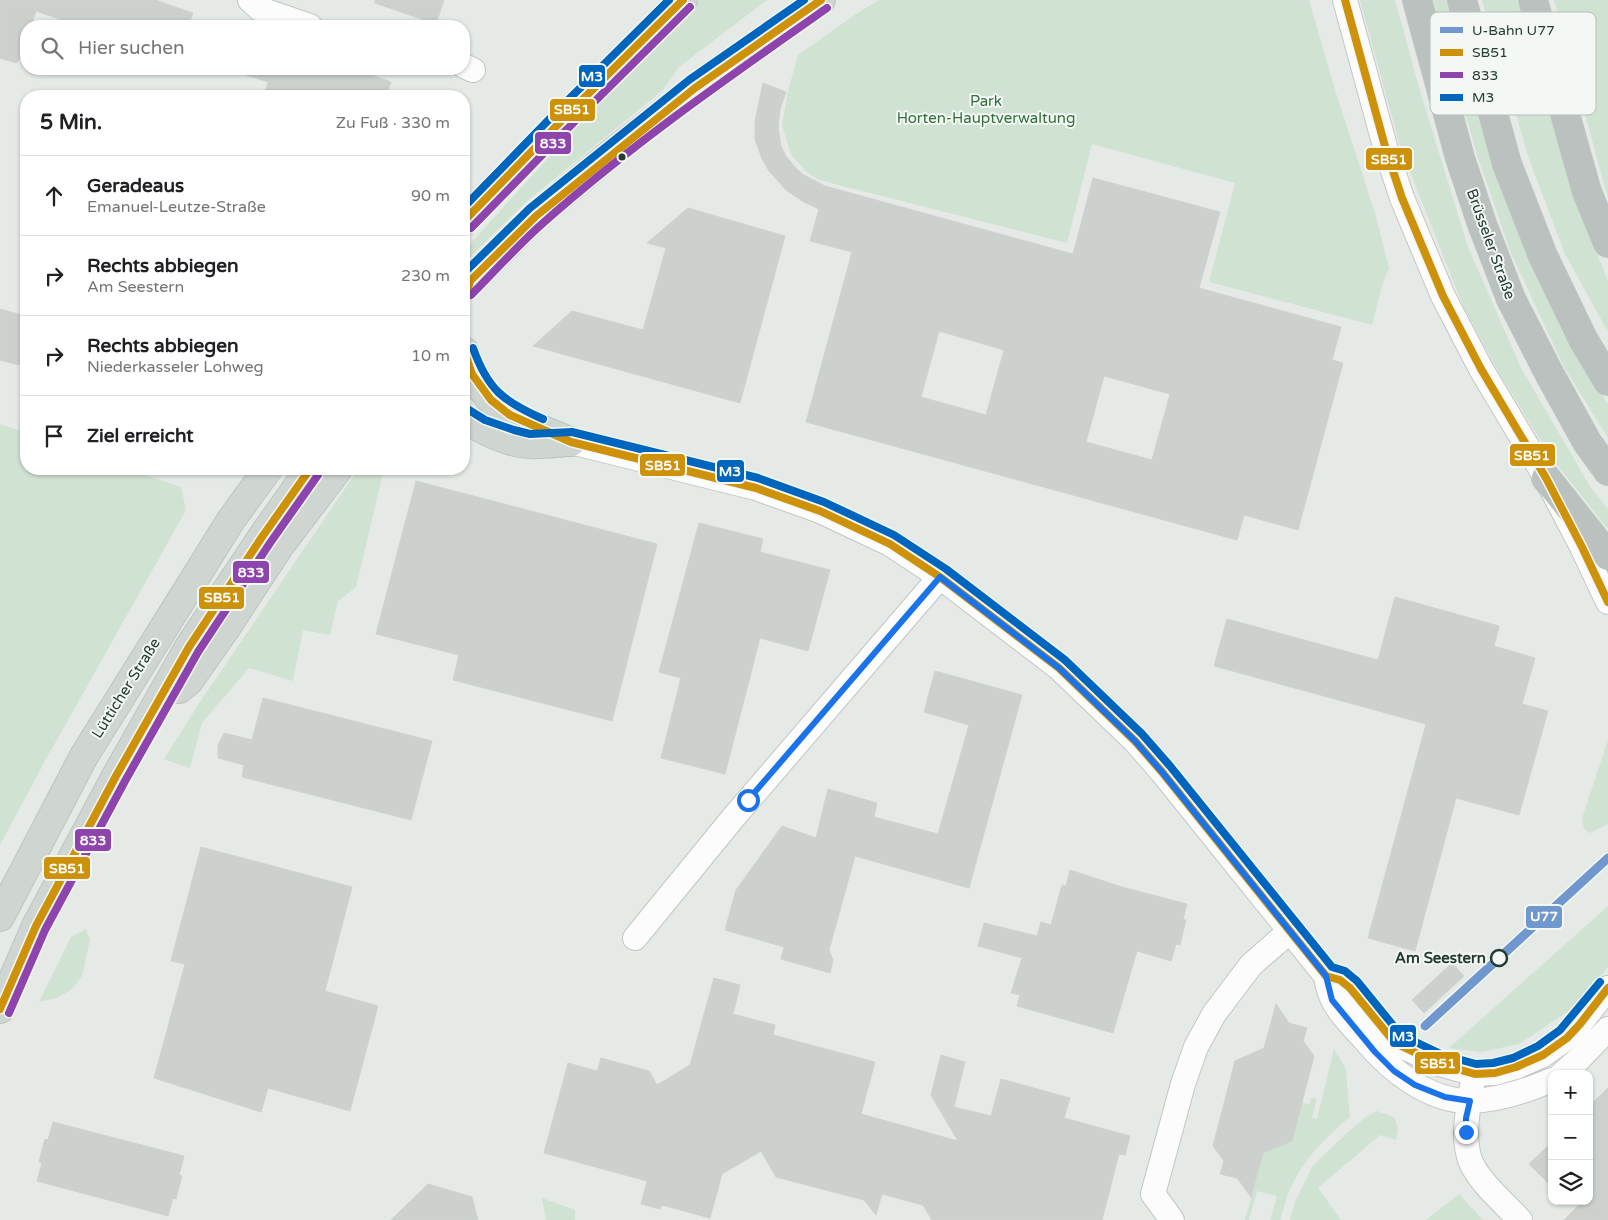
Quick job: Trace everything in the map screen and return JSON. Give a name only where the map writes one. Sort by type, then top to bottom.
[{"type":"highway","name":"Brüsseler Straße","points":[[1417,0],[1430,48]]},
{"type":"highway","name":"Brüsseler Straße","points":[[1448,115],[1460,158],[1482,224],[1511,299],[1587,442],[1608,471]]},
{"type":"highway","points":[[1494,115],[1507,164],[1543,256],[1583,339],[1608,381]]},
{"type":"highway","points":[[1565,115],[1586,192],[1608,243]]},
{"type":"highway","points":[[1546,478],[1608,556]]},
{"type":"main road","points":[[470,215],[683,0]]},
{"type":"main road","points":[[470,287],[536,216],[613,152],[695,88],[821,0]]},
{"type":"main road","points":[[470,368],[472,374],[491,400],[510,415],[572,442]]},
{"type":"main road","points":[[470,422],[481,429],[511,440],[529,444],[572,442]]},
{"type":"main road","name":"Lütticher Straße","points":[[0,918],[84,756],[231,520],[264,475]]},
{"type":"main road","points":[[0,1009],[36,926],[154,708],[194,639],[306,475]]},
{"type":"main road","points":[[154,708],[189,681],[279,547],[333,475]]},
{"type":"street","points":[[250,0],[260,9],[292,20]]},
{"type":"street","points":[[1345,0],[1386,150],[1402,198],[1443,296],[1481,369],[1546,478],[1608,602]]},
{"type":"street","points":[[572,442],[756,488],[820,511],[890,544],[940,577],[1059,668],[1135,741],[1326,976],[1332,1000],[1369,1046],[1394,1071],[1415,1085],[1445,1097],[1470,1101],[1516,1093],[1548,1081]]},
{"type":"street","points":[[635,938],[733,818],[940,577]]},
{"type":"street","points":[[1172,1220],[1153,1194],[1183,1084],[1196,1047],[1214,1014],[1251,965],[1290,931]]},
{"type":"street","points":[[1326,976],[1340,980],[1350,988],[1395,1043],[1439,1064],[1475,1074],[1495,1073],[1516,1067],[1543,1055],[1567,1038],[1608,988]]},
{"type":"street","points":[[1567,1070],[1608,1029]]},
{"type":"street","points":[[1475,1074],[1466,1118],[1470,1158],[1474,1169],[1482,1180],[1520,1220]]},
{"type":"green space","points":[[699,0],[767,0],[679,67],[663,90],[526,202],[470,257],[470,244],[624,74]]},
{"type":"green space","name":"Park Horten-Hauptverwaltung","points":[[879,0],[1309,0],[1336,93],[1375,213],[1389,268],[1372,325],[1209,282],[1235,183],[1092,144],[1067,243],[820,180],[809,174],[791,155],[782,125],[788,91],[798,55]]},
{"type":"green space","points":[[1360,0],[1395,0],[1420,91],[1468,247],[1521,368],[1591,488],[1608,509],[1608,529],[1551,457],[1499,373],[1463,306],[1401,149]]},
{"type":"green space","points":[[1433,0],[1447,0],[1450,12],[1436,12]]},
{"type":"green space","points":[[1482,0],[1517,0],[1520,12],[1486,12]]},
{"type":"green space","points":[[1554,0],[1608,0],[1608,196],[1585,115],[1596,115],[1596,12],[1557,12]]},
{"type":"green space","points":[[1466,115],[1479,115],[1496,175],[1563,333],[1608,404],[1608,438],[1564,367],[1511,253],[1477,155]]},
{"type":"green space","points":[[1516,115],[1550,115],[1571,189],[1608,281],[1608,332],[1565,254],[1529,159]]},
{"type":"green space","points":[[0,424],[20,431],[20,475],[146,475],[181,487],[186,510],[0,845]]},
{"type":"green space","points":[[354,475],[383,475],[356,587],[338,601],[330,635],[303,630],[293,681],[249,668],[202,723],[190,768],[164,759],[198,705]]},
{"type":"green space","points":[[1608,740],[1608,824],[1590,833],[1584,829],[1582,818]]},
{"type":"green space","points":[[1608,906],[1608,967],[1573,1008],[1519,1044],[1481,1052],[1449,1048]]},
{"type":"green space","points":[[86,929],[90,940],[82,976],[71,990],[56,998],[39,1002],[71,937]]},
{"type":"green space","points":[[1334,1049],[1346,1069],[1350,1117],[1322,1142],[1306,1161],[1293,1182],[1280,1220],[1270,1220],[1277,1196],[1257,1191],[1249,1220],[1245,1220],[1264,1150],[1302,1103],[1309,1104],[1311,1098],[1317,1099],[1312,1118],[1317,1119]]},
{"type":"green space","points":[[1377,1111],[1394,1117],[1398,1128],[1396,1140],[1380,1135],[1318,1188],[1341,1220],[1290,1220],[1295,1202],[1312,1167],[1349,1131],[1366,1117]]},
{"type":"green space","points":[[1459,1194],[1483,1220],[1426,1220]]},
{"type":"green space","points":[[542,1198],[575,1210],[575,1220],[546,1220]]},
{"type":"building","points":[[0,0],[155,0],[193,13],[190,20],[62,20],[36,11],[33,20],[20,20],[20,59],[16,63],[0,58]]},
{"type":"building","points":[[375,0],[444,0],[437,20],[424,20],[375,3]]},
{"type":"building","points":[[246,75],[371,75],[391,82],[388,90],[266,90],[268,82]]},
{"type":"building","points":[[763,83],[786,92],[780,109],[778,127],[781,146],[786,156],[802,174],[825,186],[1073,254],[1093,178],[1220,212],[1199,288],[1341,327],[1332,360],[1343,363],[1298,530],[1244,515],[1237,540],[806,422],[852,252],[810,241],[819,209],[786,190],[769,171],[762,159],[755,139],[755,121]],"holes":[[[939,331],[1004,350],[986,415],[921,397]],[[1104,376],[1170,394],[1152,460],[1086,442]]]},
{"type":"building","points":[[688,208],[785,236],[740,403],[533,346],[572,311],[643,330],[666,248],[647,243]]},
{"type":"building","points":[[0,309],[20,314],[20,361],[19,365],[0,360]]},
{"type":"building","points":[[416,481],[657,544],[612,721],[453,680],[459,655],[376,634]]},
{"type":"building","points":[[699,523],[763,539],[760,552],[830,570],[808,651],[760,638],[725,774],[661,758],[681,678],[659,672]]},
{"type":"building","points":[[1395,597],[1499,626],[1494,646],[1535,658],[1522,704],[1548,711],[1519,815],[1456,798],[1415,951],[1368,938],[1426,724],[1214,666],[1227,619],[1378,660]]},
{"type":"building","points":[[935,671],[1022,695],[969,888],[855,856],[829,950],[833,960],[830,973],[781,959],[784,947],[725,930],[736,890],[782,826],[816,838],[828,789],[877,803],[874,817],[938,834],[969,725],[924,712]]},
{"type":"building","points":[[263,698],[432,741],[411,820],[242,777],[244,765],[218,758],[218,745],[224,733],[252,740]]},
{"type":"building","points":[[201,847],[352,887],[325,991],[378,1006],[350,1111],[268,1088],[261,1112],[154,1078],[185,964],[171,961]]},
{"type":"building","points":[[1070,870],[1122,887],[1187,904],[1183,919],[1186,920],[1180,945],[1176,944],[1171,961],[1137,951],[1113,1033],[1017,1006],[1020,995],[1011,993],[1022,958],[978,946],[984,923],[1037,936],[1041,922],[1051,925],[1062,885],[1066,886]]},
{"type":"building","points":[[1452,963],[1464,976],[1424,1013],[1412,1000]]},
{"type":"building","points":[[714,978],[740,985],[733,1014],[775,1025],[773,1035],[875,1062],[861,1114],[958,1141],[931,1095],[941,1055],[965,1062],[954,1107],[991,1116],[1001,1079],[1070,1098],[1064,1118],[1130,1136],[1125,1155],[1119,1154],[1102,1220],[932,1220],[923,1205],[882,1194],[876,1215],[864,1200],[776,1177],[761,1151],[722,1174],[710,1218],[662,1205],[660,1209],[641,1204],[647,1181],[544,1153],[568,1063],[597,1071],[601,1058],[649,1071],[657,1085],[690,1065]]},
{"type":"building","points":[[1276,1004],[1289,1023],[1307,1028],[1303,1041],[1314,1056],[1292,1141],[1263,1153],[1251,1197],[1237,1178],[1220,1174],[1224,1161],[1213,1146],[1235,1061],[1264,1048]]},
{"type":"building","points":[[1608,1088],[1608,1220],[1564,1220],[1579,1205],[1593,1205],[1593,1102]]},
{"type":"building","points":[[53,1122],[184,1156],[179,1175],[182,1176],[176,1199],[173,1198],[168,1216],[37,1181],[42,1163],[39,1162],[45,1139],[48,1140]]},
{"type":"building","points":[[1548,1146],[1548,1183],[1529,1164]]},
{"type":"building","points":[[428,1184],[472,1197],[478,1220],[391,1220]]},
{"type":"metro line","name":"U77","points":[[1425,1026],[1608,858]]},
{"type":"transit line","name":"M3","points":[[470,201],[669,0]]},
{"type":"transit line","name":"SB51","points":[[470,215],[683,0]]},
{"type":"transit line","name":"M3","points":[[470,267],[530,208],[689,80],[804,0]]},
{"type":"transit line","name":"SB51","points":[[470,281],[536,216],[695,88],[821,0]]},
{"type":"transit line","name":"SB51","points":[[1345,0],[1386,150],[1402,198],[1443,296],[1481,369],[1546,478],[1608,602]]},
{"type":"transit line","name":"833","points":[[471,228],[690,7]]},
{"type":"transit line","name":"833","points":[[471,295],[534,231],[611,166],[718,85],[827,8]]},
{"type":"transit line","name":"M3","points":[[473,348],[491,384],[507,400],[543,419]]},
{"type":"transit line","name":"SB51","points":[[470,368],[472,374],[491,400],[510,415],[571,442],[756,488],[820,511],[890,544],[940,577],[1059,668],[1135,741],[1326,976],[1340,980],[1350,988],[1395,1043],[1439,1064],[1475,1074],[1495,1073],[1516,1067],[1543,1055],[1567,1038],[1608,988]]},
{"type":"transit line","name":"M3","points":[[470,411],[485,420],[530,434],[572,432],[758,478],[824,502],[894,535],[946,569],[1065,660],[1142,734],[1332,967],[1345,971],[1357,981],[1401,1035],[1443,1055],[1476,1064],[1493,1063],[1513,1058],[1538,1046],[1560,1030],[1600,982]]},
{"type":"transit line","name":"SB51","points":[[0,1009],[36,926],[116,776],[189,647],[306,475]]},
{"type":"transit line","name":"833","points":[[9,1013],[45,930],[125,781],[198,652],[270,543],[318,475]]},
{"type":"place","name":"Am Seestern","points":[[1499,958]]},
{"type":"route","points":[[748,800],[833,704],[940,577],[1059,668],[1135,741],[1326,976],[1332,1000],[1375,1052],[1394,1071],[1415,1085],[1445,1097],[1470,1101],[1466,1118],[1466,1132]]}]
